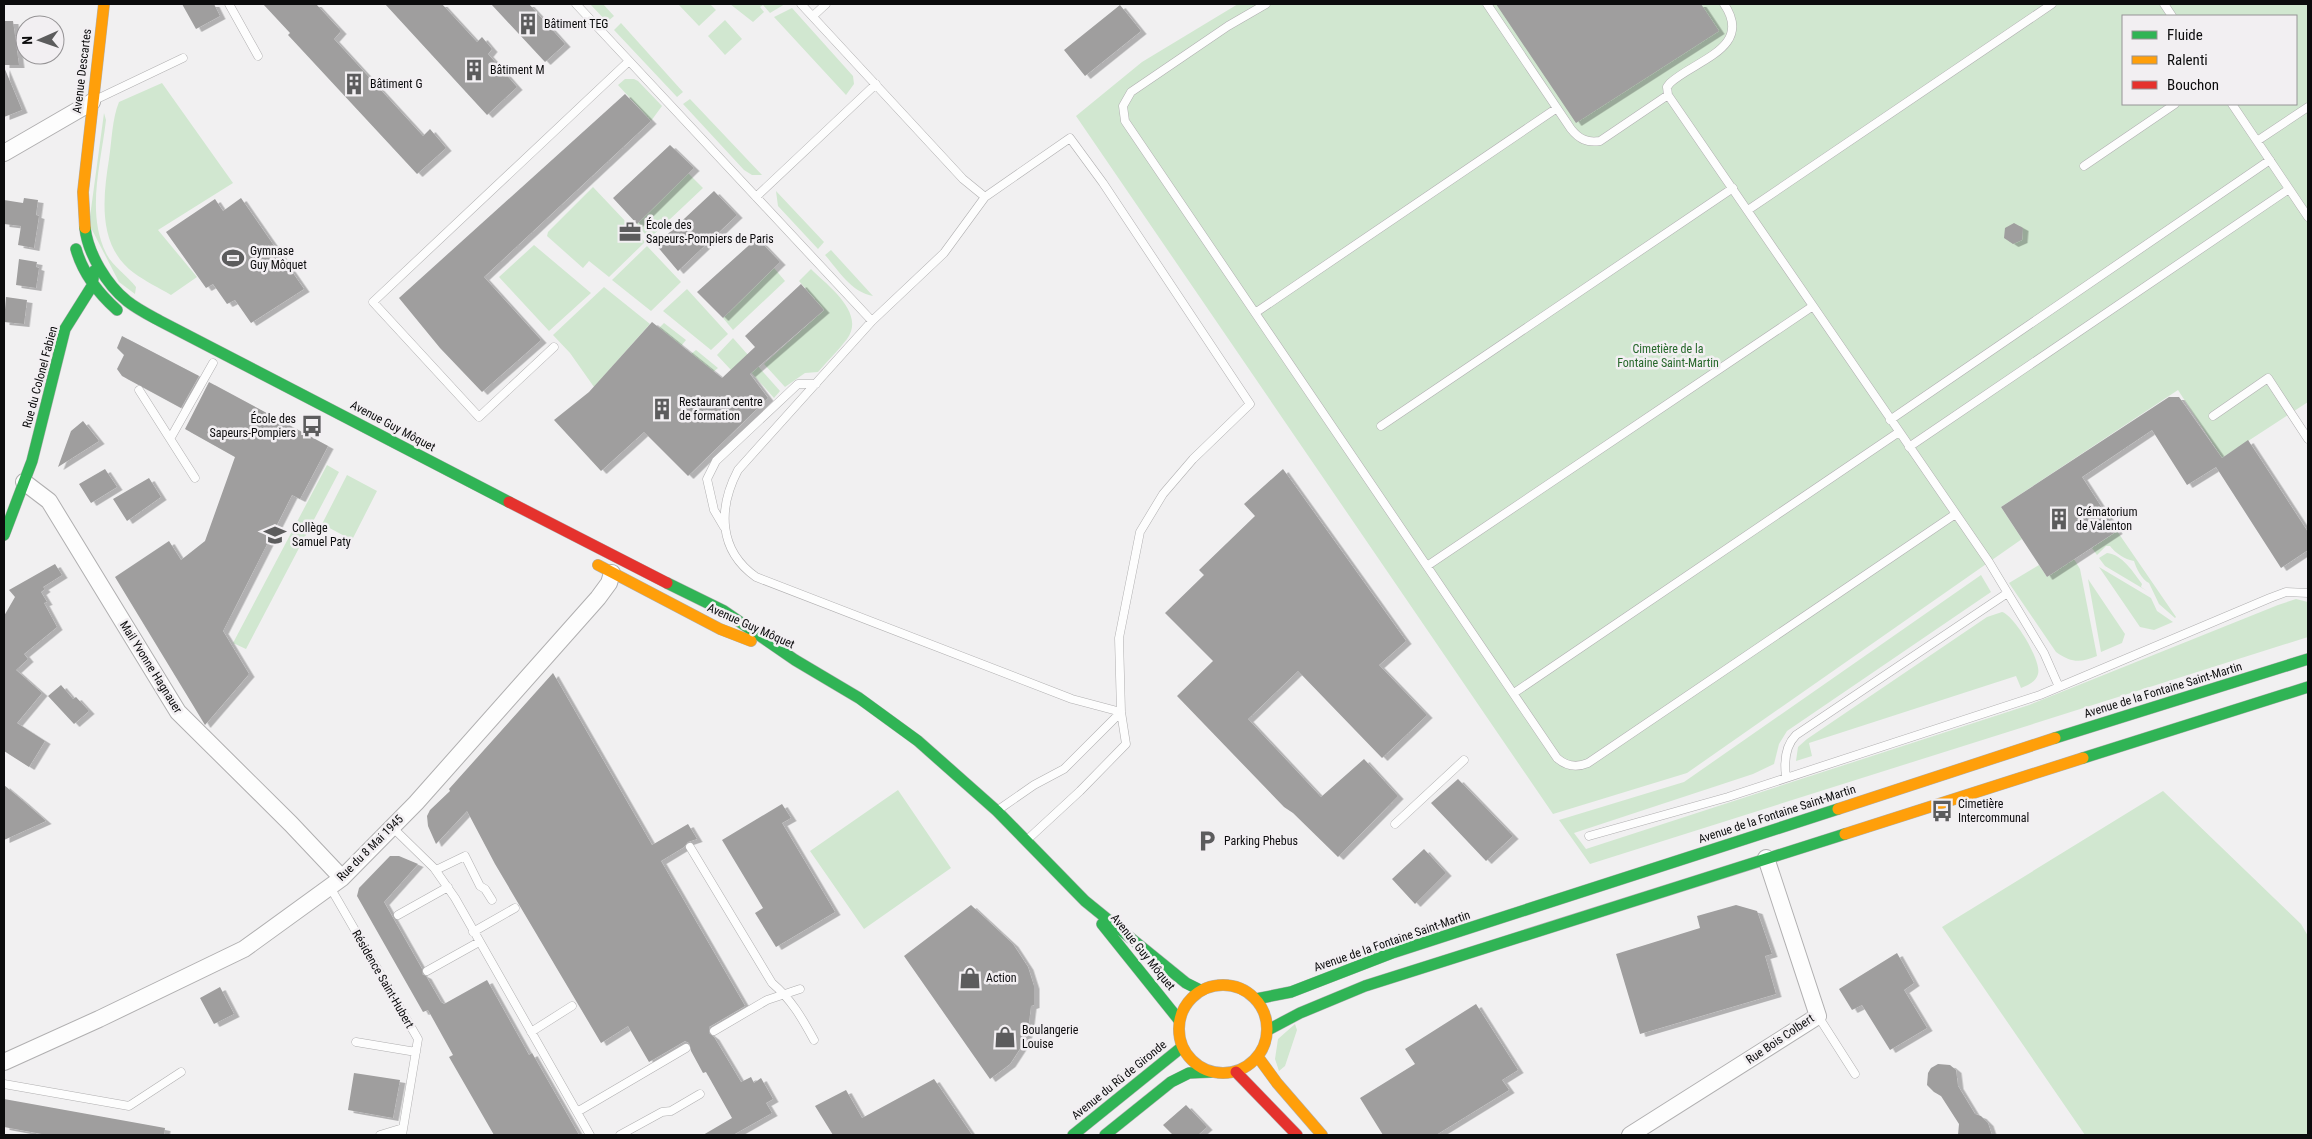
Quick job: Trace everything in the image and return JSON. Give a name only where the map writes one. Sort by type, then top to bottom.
[{"type":"main road","name":"Avenue Descartes","points":[[87,142],[104,4]]},
{"type":"main road","name":"Avenue Guy Môquet","points":[[87,142],[83,214],[86,236],[96,260],[116,291],[128,302],[160,321],[589,544],[724,611],[795,660],[859,698],[918,742],[997,811],[1085,901],[1186,983],[1200,990]]},
{"type":"main road","points":[[87,142],[76,188],[73,218],[78,259],[92,286],[116,309],[165,337]]},
{"type":"main road","points":[[92,286],[96,260]]},
{"type":"main road","points":[[92,286],[116,291]]},
{"type":"main road","name":"Rue du Colonel Fabien","points":[[4,535],[24,482],[46,406],[65,329],[92,286]]},
{"type":"main road","points":[[298,406],[339,428]]},
{"type":"main road","name":"Avenue Guy Môquet","points":[[591,561],[720,628],[795,660]]},
{"type":"main road","name":"Avenue de la Fontaine Saint-Martin","points":[[1268,1030],[1300,1013],[1366,986],[1766,858],[1970,764],[2308,659]]},
{"type":"main road","points":[[2275,696],[2308,683]]},
{"type":"main road","name":"Avenue de la Fontaine Saint-Martin","points":[[1256,998],[1291,992],[1392,953],[1758,836],[1858,816],[2120,748],[2275,696],[2308,687]]},
{"type":"main road","points":[[1758,836],[1766,858]]},
{"type":"main road","name":"Avenue Guy Môquet","points":[[1085,901],[1120,949],[1179,1020]]},
{"type":"main road","points":[[1105,1135],[1171,1082],[1188,1073],[1236,1072],[1248,1066],[1258,1057],[1265,1044],[1268,1030],[1263,1008],[1256,998],[1247,991],[1230,985],[1211,985],[1200,990],[1183,1008],[1179,1020],[1179,1034],[1182,1047],[1189,1058],[1199,1067],[1211,1072]]},
{"type":"main road","name":"Avenue du Rû de Gironde","points":[[1073,1135],[1182,1047]]},
{"type":"main road","points":[[1258,1057],[1322,1135]]},
{"type":"main road","points":[[1236,1072],[1297,1135]]},
{"type":"street","points":[[4,153],[92,102]]},
{"type":"street","name":"Mail Yvonne Hagnauer","points":[[24,482],[49,501],[178,712],[291,824],[336,883]]},
{"type":"street","name":"Rue du 8 Mai 1945","points":[[4,1062],[99,1019],[244,949],[336,883],[392,827],[598,598],[609,583],[612,573]]},
{"type":"street","name":"Rue Bois Colbert","points":[[1630,1135],[1818,1016],[1766,858]]},
{"type":"lane","points":[[229,4],[258,56]]},
{"type":"lane","points":[[576,4],[872,321]]},
{"type":"lane","points":[[802,4],[963,179],[985,197]]},
{"type":"lane","points":[[813,16],[826,4]]},
{"type":"lane","points":[[1266,4],[1228,26],[1132,92],[1123,106],[1123,113],[1129,129],[1557,758],[1570,765],[1588,763],[1954,515]]},
{"type":"lane","points":[[1487,4],[1575,134],[1581,139],[1593,142],[1600,140],[1668,95]]},
{"type":"lane","points":[[1724,4],[1733,22],[1730,38],[1719,50],[1670,83],[1667,87],[1668,95],[1954,515],[1989,562],[2006,594],[2044,653],[2059,687]]},
{"type":"lane","points":[[1748,210],[2052,4]]},
{"type":"lane","points":[[2164,4],[2171,15]]},
{"type":"lane","points":[[92,102],[107,93],[183,58]]},
{"type":"lane","points":[[554,347],[479,417],[373,302],[629,61]]},
{"type":"lane","points":[[756,197],[876,84]]},
{"type":"lane","points":[[2084,166],[2175,105]]},
{"type":"lane","points":[[2233,105],[2308,217]]},
{"type":"lane","points":[[2257,141],[2308,107]]},
{"type":"lane","points":[[1255,313],[1557,108]]},
{"type":"lane","points":[[726,531],[725,503],[730,486],[738,470],[872,321],[944,254],[985,197],[1070,138],[1103,183],[1250,404],[1181,473],[1163,494],[1140,532],[1118,638],[1120,712],[1126,744],[1080,791],[1026,840]]},
{"type":"lane","points":[[1890,420],[2270,160]]},
{"type":"lane","points":[[1381,426],[1733,188]]},
{"type":"lane","points":[[1909,447],[2289,189]]},
{"type":"lane","points":[[1427,566],[1813,306]]},
{"type":"lane","points":[[170,439],[213,363]]},
{"type":"lane","points":[[2214,416],[2268,378],[2308,439]]},
{"type":"lane","points":[[816,384],[798,384],[716,461],[707,479],[714,510],[746,570],[756,577],[1072,699],[1120,712]]},
{"type":"lane","points":[[139,390],[195,478]]},
{"type":"lane","points":[[1514,693],[1898,432]]},
{"type":"lane","points":[[1589,836],[1728,797],[2059,687],[2270,598],[2286,592],[2308,593]]},
{"type":"lane","points":[[1786,777],[1785,768],[1788,749],[1796,735],[2006,594]]},
{"type":"lane","points":[[997,811],[1034,785],[1064,769],[1120,712]]},
{"type":"lane","points":[[1395,824],[1464,760]]},
{"type":"lane","points":[[392,827],[436,870],[448,887],[590,1135]]},
{"type":"lane","points":[[690,848],[772,983],[784,994],[799,1013],[814,1040]]},
{"type":"lane","points":[[436,870],[465,856],[480,886],[485,889],[492,900]]},
{"type":"lane","name":"Résidence Saint-Hubert","points":[[336,883],[418,1039],[403,1132]]},
{"type":"lane","points":[[398,915],[448,887]]},
{"type":"lane","points":[[474,932],[515,908]]},
{"type":"lane","points":[[427,972],[479,942]]},
{"type":"lane","points":[[714,1031],[767,1000],[800,989]]},
{"type":"lane","points":[[531,1032],[572,1006]]},
{"type":"lane","points":[[1818,1016],[1855,1074]]},
{"type":"lane","points":[[356,1042],[416,1052]]},
{"type":"lane","points":[[577,1112],[686,1048]]},
{"type":"lane","points":[[4,1084],[129,1106],[182,1072]]},
{"type":"lane","points":[[620,1135],[662,1112],[671,1111],[700,1094]]},
{"type":"lane","points":[[380,1135],[403,1132]]},
{"type":"green space","points":[[590,4],[603,4],[614,16],[607,22]]},
{"type":"green space","points":[[678,4],[710,4],[716,10],[699,26]]},
{"type":"green space","points":[[730,4],[785,4],[770,13],[763,5],[760,7],[764,12],[753,22]]},
{"type":"green space","name":"Cimetière de la Fontaine Saint-Martin","points":[[1238,4],[2308,4],[2308,402],[2222,458],[2178,390],[2001,507],[2022,539],[1687,773],[1553,814],[1076,116],[1142,62]]},
{"type":"green space","points":[[792,8],[853,76],[854,84],[846,95],[774,17]]},
{"type":"green space","points":[[725,20],[742,39],[725,55],[708,36]]},
{"type":"green space","points":[[621,23],[683,92],[677,97],[614,30]]},
{"type":"green space","points":[[625,79],[638,81],[662,106],[651,121],[618,85]]},
{"type":"green space","points":[[162,83],[233,183],[158,230],[197,277],[171,295],[138,276],[122,262],[108,235],[105,220],[105,189],[112,130],[119,102]]},
{"type":"green space","points":[[690,99],[762,175],[752,175],[744,170],[683,104]]},
{"type":"green space","points":[[104,113],[106,120],[97,188],[97,221],[106,253],[136,287],[135,294],[119,282],[89,224]]},
{"type":"green space","points":[[688,173],[703,188],[649,239],[637,224]]},
{"type":"green space","points":[[593,187],[645,242],[609,277],[589,261],[583,268],[547,236],[548,232]]},
{"type":"green space","points":[[776,191],[824,242],[818,249],[778,206]]},
{"type":"green space","points":[[534,245],[591,293],[549,331],[499,277]]},
{"type":"green space","points":[[647,246],[681,282],[651,311],[612,280]]},
{"type":"green space","points":[[831,250],[873,296],[858,290],[846,280],[825,255]]},
{"type":"green space","points":[[774,268],[785,281],[733,330],[723,318]]},
{"type":"green space","points":[[811,269],[842,301],[852,319],[852,329],[844,343],[818,372],[805,373],[785,387],[764,364],[824,310],[799,281]]},
{"type":"green space","points":[[604,287],[650,324],[594,387],[570,353],[553,335]]},
{"type":"green space","points":[[687,289],[728,334],[711,350],[663,311]]},
{"type":"green space","points":[[664,323],[686,340],[681,346],[659,328]]},
{"type":"green space","points":[[733,338],[780,391],[774,398],[741,361],[731,370],[717,355]]},
{"type":"green space","points":[[696,350],[718,368],[713,372],[691,354]]},
{"type":"green space","points":[[327,465],[339,472],[246,649],[233,643]]},
{"type":"green space","points":[[347,475],[377,491],[352,540],[322,524]]},
{"type":"green space","points":[[2117,531],[2175,618],[2159,604],[2149,583],[2142,577],[2134,561],[2121,556],[2110,546],[2106,546],[2097,555],[2092,548]]},
{"type":"green space","points":[[2107,553],[2123,560],[2142,584],[2141,587],[2147,591],[2105,566],[2099,558]]},
{"type":"green space","points":[[2074,559],[2080,569],[2097,656],[2081,661],[2072,660],[2056,652],[2009,583],[2039,565],[2047,577]]},
{"type":"green space","points":[[2099,567],[2151,598],[2157,611],[2173,622],[2154,630],[2140,627]]},
{"type":"green space","points":[[1981,575],[1991,592],[1787,731],[1779,744],[1774,764],[1753,774],[1574,833],[1586,849],[2029,705],[2296,599],[2308,602],[2308,637],[1590,864],[1559,820],[1684,782]]},
{"type":"green space","points":[[2088,579],[2125,634],[2122,643],[2101,652]]},
{"type":"green space","points":[[2002,612],[2013,621],[2032,649],[2036,659],[2038,674],[2031,683],[2021,688],[2016,676],[1809,743],[1812,756],[1796,761],[1798,747],[1807,739],[1987,617]]},
{"type":"green space","points":[[898,790],[951,868],[864,929],[810,851]]},
{"type":"green space","points":[[2163,791],[2301,924],[2308,936],[2308,1135],[2085,1135],[1942,927]]},
{"type":"green space","points":[[1295,1024],[1297,1030],[1285,1066],[1279,1071],[1275,1059],[1278,1039]]},
{"type":"building","points":[[182,4],[214,4],[220,16],[196,29]]},
{"type":"building","name":"Bâtiment G","points":[[263,4],[316,4],[341,31],[334,39],[423,136],[430,129],[446,148],[417,174],[288,35],[290,33]]},
{"type":"building","name":"Bâtiment M","points":[[385,4],[442,4],[477,42],[482,37],[492,49],[488,54],[517,87],[487,115]]},
{"type":"building","name":"Bâtiment TEG","points":[[491,4],[529,4],[565,44],[545,62]]},
{"type":"building","points":[[1496,4],[1701,4],[1719,31],[1576,123]]},
{"type":"building","points":[[1120,5],[1141,31],[1085,76],[1064,50]]},
{"type":"building","points":[[4,21],[13,21],[15,65],[4,65]]},
{"type":"building","points":[[4,67],[22,110],[4,117]]},
{"type":"building","points":[[625,94],[651,121],[484,277],[541,340],[482,392],[440,348],[399,298]]},
{"type":"building","points":[[670,145],[694,168],[637,224],[613,198]]},
{"type":"building","points":[[714,191],[737,215],[678,271],[656,245]]},
{"type":"building","points":[[24,198],[38,200],[36,215],[39,216],[34,248],[18,245],[21,226],[4,224],[4,200],[23,203]]},
{"type":"building","name":"Gymnase Guy Môquet","points":[[241,198],[304,289],[251,323],[235,300],[227,304],[213,284],[206,288],[166,232],[215,199],[223,211]]},
{"type":"building","points":[[2014,223],[2023,228],[2022,240],[2013,244],[2004,238],[2005,228]]},
{"type":"building","points":[[757,238],[780,262],[723,318],[697,292]]},
{"type":"building","points":[[19,259],[37,262],[36,267],[39,268],[36,288],[16,285]]},
{"type":"building","name":"Restaurant centre de formation","points":[[801,284],[824,310],[750,374],[768,398],[688,476],[644,432],[601,471],[554,420],[589,392],[652,322],[722,378],[755,347],[745,336]]},
{"type":"building","points":[[6,297],[27,300],[24,324],[4,322]]},
{"type":"building","points":[[122,336],[199,376],[181,408],[122,376],[117,369],[124,355],[117,348]]},
{"type":"building","points":[[209,382],[328,446],[300,499],[292,495],[223,631],[249,674],[205,725],[115,577],[169,541],[181,560],[205,541],[235,457],[185,429]]},
{"type":"building","points":[[2169,397],[2179,397],[2222,458],[2248,440],[2308,532],[2308,550],[2281,568],[2216,467],[2187,485],[2152,430],[2082,477],[2117,531],[2047,577],[2001,507]]},
{"type":"building","points":[[83,421],[99,441],[58,467],[71,431]]},
{"type":"building","points":[[105,469],[117,487],[91,503],[79,484]]},
{"type":"building","points":[[1283,469],[1406,641],[1379,665],[1427,715],[1382,758],[1298,671],[1248,719],[1321,797],[1364,759],[1398,796],[1338,857],[1293,813],[1284,807],[1177,696],[1213,661],[1165,613],[1204,575],[1199,570],[1255,516],[1244,504]]},
{"type":"building","points":[[149,478],[161,497],[127,521],[113,499]]},
{"type":"building","points":[[55,564],[62,575],[43,587],[45,589],[41,592],[47,602],[44,603],[57,627],[24,654],[28,659],[16,670],[42,693],[17,723],[45,741],[29,767],[4,751],[4,616],[15,597],[9,590]]},
{"type":"building","points":[[553,673],[652,845],[688,824],[697,839],[688,842],[684,847],[661,861],[745,1006],[709,1027],[709,1033],[714,1037],[741,1082],[751,1077],[754,1083],[761,1078],[773,1099],[766,1103],[772,1113],[733,1135],[703,1135],[732,1118],[706,1072],[703,1073],[691,1051],[689,1043],[685,1041],[649,1062],[628,1026],[601,1043],[495,864],[467,811],[436,844],[428,826],[427,816],[430,810],[450,791],[449,789]]},
{"type":"building","points":[[61,685],[73,699],[76,697],[89,711],[74,724],[48,696]]},
{"type":"building","points":[[1458,779],[1513,836],[1486,861],[1431,803]]},
{"type":"building","points":[[4,785],[22,800],[46,821],[4,840]]},
{"type":"building","points":[[782,804],[791,818],[782,823],[835,912],[776,947],[755,913],[763,908],[722,840]]},
{"type":"building","points":[[1424,849],[1446,873],[1415,904],[1392,879]]},
{"type":"building","points":[[390,856],[399,856],[418,864],[384,902],[422,969],[422,974],[426,976],[444,1004],[487,980],[529,1055],[532,1053],[579,1135],[494,1135],[449,1057],[453,1055],[428,1010],[423,1012],[357,896],[359,888]]},
{"type":"building","name":"Action","points":[[971,905],[1013,944],[1028,967],[1034,986],[1034,1005],[1031,1006],[1028,1031],[1023,1044],[1010,1064],[990,1079],[904,956]]},
{"type":"building","points":[[1736,905],[1757,911],[1772,954],[1765,956],[1776,994],[1640,1034],[1616,954],[1700,928],[1697,916]]},
{"type":"building","points":[[1897,953],[1914,983],[1904,990],[1927,1028],[1890,1050],[1862,1005],[1852,1010],[1839,989]]},
{"type":"building","points":[[220,987],[234,1014],[214,1024],[200,998]]},
{"type":"building","points":[[1476,1004],[1518,1070],[1502,1080],[1509,1090],[1436,1135],[1383,1135],[1360,1098],[1415,1064],[1405,1049]]},
{"type":"building","points":[[1938,1064],[1950,1065],[1956,1070],[1958,1086],[1975,1114],[1981,1116],[1988,1123],[1992,1135],[1958,1135],[1959,1124],[1941,1096],[1927,1085],[1928,1073],[1931,1068]]},
{"type":"building","points":[[354,1073],[400,1080],[393,1118],[348,1110]]},
{"type":"building","points":[[934,1079],[972,1135],[833,1135],[815,1106],[846,1090],[862,1118]]},
{"type":"building","points":[[4,1099],[165,1128],[164,1135],[47,1135],[4,1127]]},
{"type":"building","points":[[1186,1105],[1207,1127],[1198,1135],[1173,1135],[1163,1125]]},
{"type":"traffic: fast","points":[[85,228],[94,258],[106,278],[135,307],[509,502]]},
{"type":"traffic: fast","points":[[76,249],[83,267],[92,282],[117,310]]},
{"type":"traffic: fast","points":[[4,535],[32,461],[65,329],[92,286],[94,271]]},
{"type":"traffic: fast","points":[[667,583],[724,611],[795,660],[859,698],[918,741],[997,811],[1085,901],[1186,983],[1200,990]]},
{"type":"traffic: fast","points":[[2055,738],[2308,659]]},
{"type":"traffic: fast","points":[[2083,758],[2308,687]]},
{"type":"traffic: fast","points":[[1256,999],[1291,992],[1392,953],[1838,809]]},
{"type":"traffic: fast","points":[[1268,1030],[1300,1013],[1365,986],[1845,834]]},
{"type":"traffic: fast","points":[[1102,924],[1179,1020]]},
{"type":"traffic: fast","points":[[1073,1135],[1182,1047]]},
{"type":"traffic: fast","points":[[1105,1135],[1171,1082],[1189,1073],[1211,1072]]},
{"type":"traffic: slow","points":[[85,228],[83,192],[104,4]]},
{"type":"traffic: slow","points":[[598,565],[720,629],[751,641]]},
{"type":"traffic: slow","points":[[1838,809],[2055,738]]},
{"type":"traffic: slow","points":[[1845,834],[2083,758]]},
{"type":"traffic: slow","points":[[1214,985],[1232,985],[1248,992],[1260,1004],[1267,1020],[1267,1029],[1267,1038],[1260,1054],[1248,1066],[1232,1073],[1214,1073],[1198,1066],[1186,1054],[1179,1038],[1179,1020],[1186,1004],[1198,992],[1214,985]]},
{"type":"traffic: slow","points":[[1258,1057],[1277,1083],[1322,1135]]},
{"type":"traffic: jam","points":[[509,502],[667,583]]},
{"type":"traffic: jam","points":[[1236,1072],[1297,1135]]},
{"type":"place","name":"Bâtiment TEG","points":[[528,24]]},
{"type":"place","name":"Bâtiment M","points":[[474,70]]},
{"type":"place","name":"Bâtiment G","points":[[354,84]]},
{"type":"place","name":"École des Sapeurs-Pompiers de Paris","points":[[630,232]]},
{"type":"place","name":"Gymnase Guy Môquet","points":[[233,258]]},
{"type":"place","name":"Restaurant centre de formation","points":[[662,409]]},
{"type":"place","name":"École des Sapeurs-Pompiers","points":[[312,426]]},
{"type":"place","name":"Crématorium de Valenton","points":[[2059,519]]},
{"type":"place","name":"Collège Samuel Paty","points":[[275,535]]},
{"type":"place","name":"Cimetière Intercommunal","points":[[1942,811]]},
{"type":"place","name":"Parking Phebus","points":[[1207,841]]},
{"type":"place","name":"Action","points":[[970,978]]},
{"type":"place","name":"Boulangerie Louise","points":[[1005,1037]]}]
